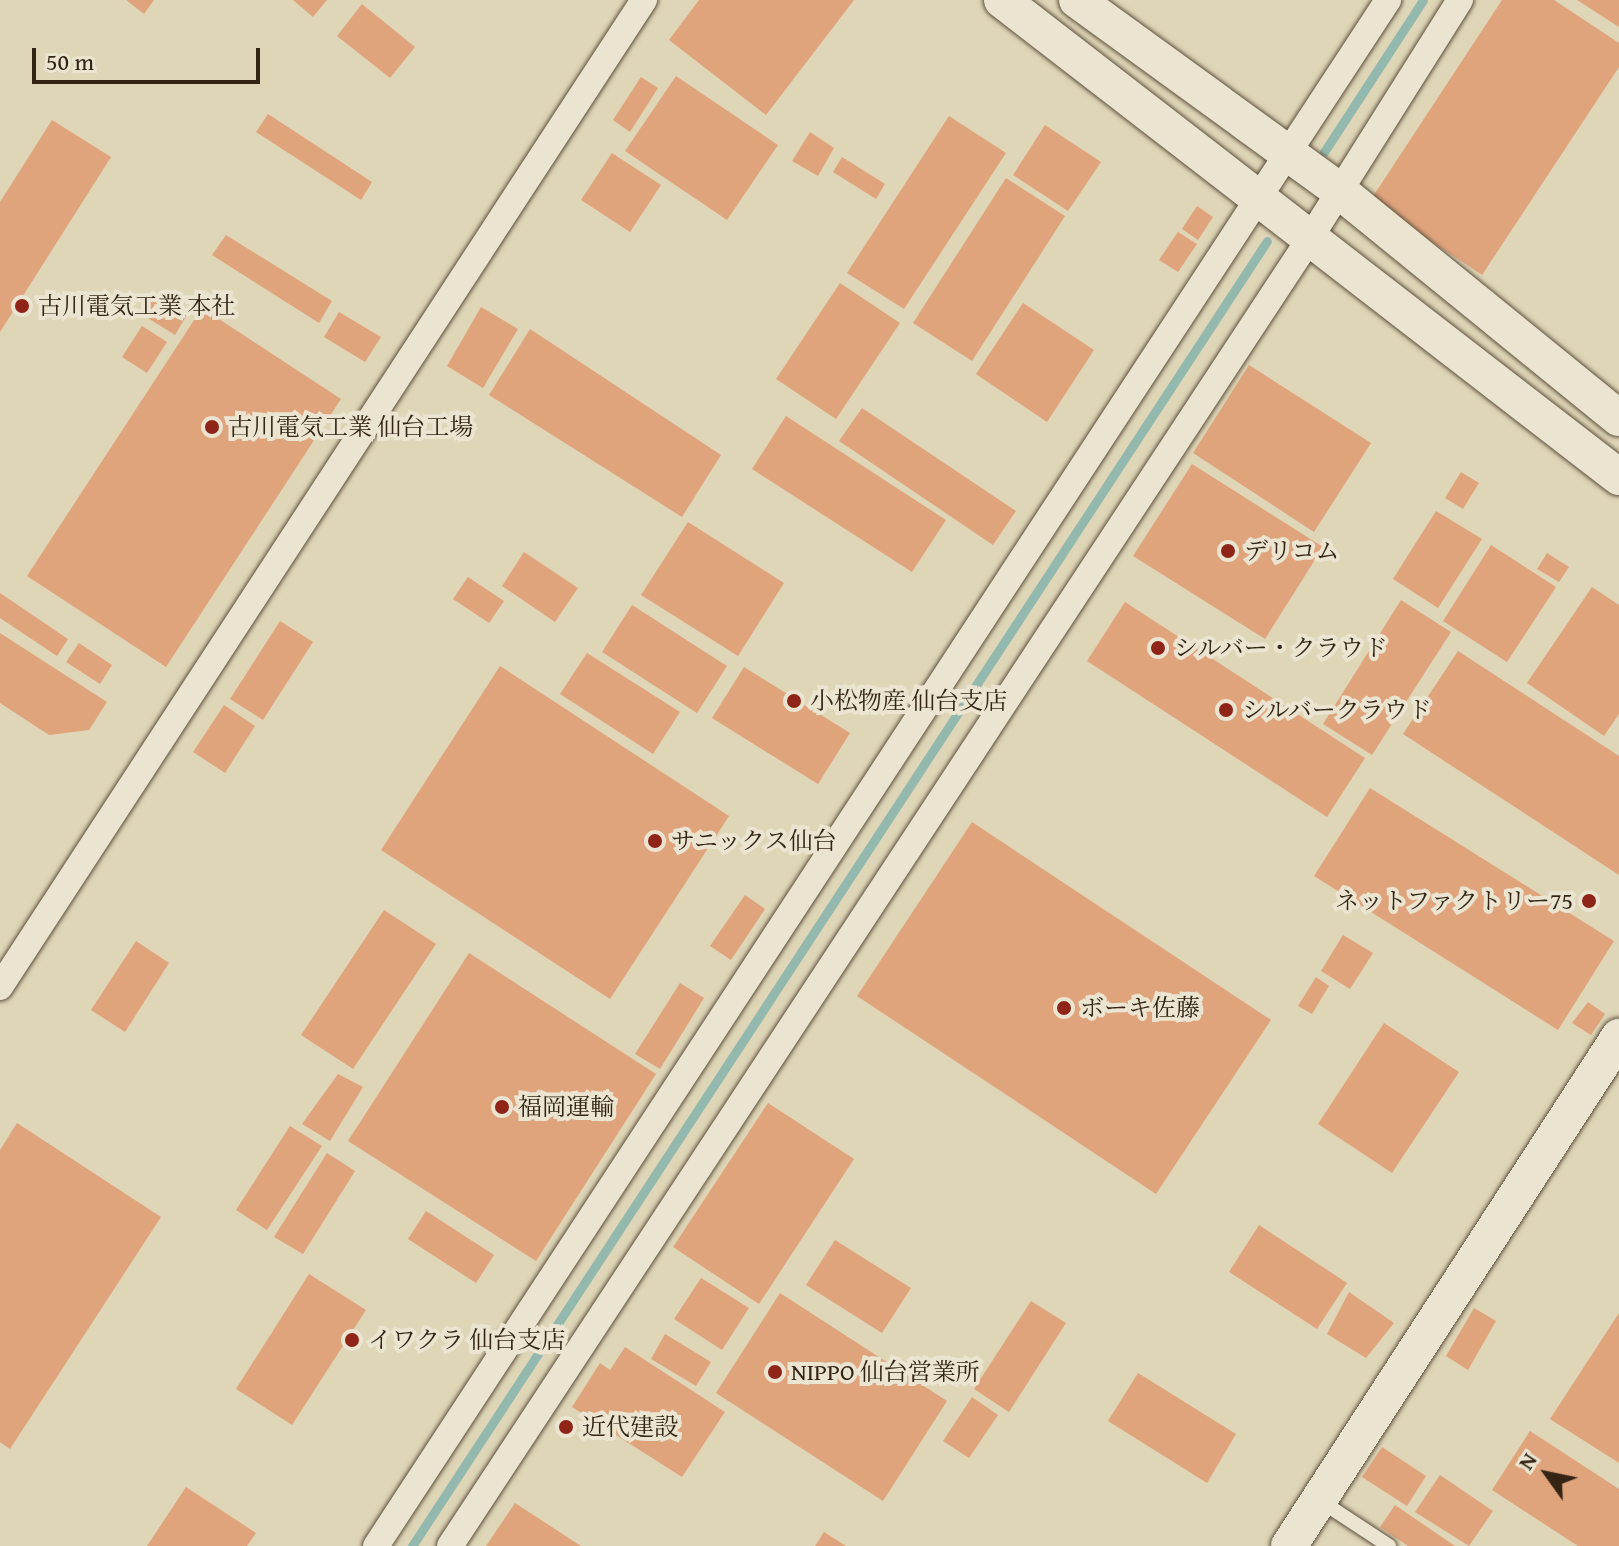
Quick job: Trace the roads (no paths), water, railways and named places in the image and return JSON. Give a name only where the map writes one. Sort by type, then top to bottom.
[{"type":"street","points":[[0,987],[644,0]]},
{"type":"street","points":[[1002,0],[1312,235],[1619,477]]},
{"type":"street","points":[[1077,0],[1337,189],[1619,418]]},
{"type":"street","points":[[376,1546],[1388,0]]},
{"type":"street","points":[[450,1546],[1312,235],[1337,189],[1460,0]]},
{"type":"street","points":[[1289,1546],[1619,1037]]},
{"type":"lane","points":[[1319,1500],[1389,1546]]},
{"type":"waterway","points":[[1324,152],[1423,0]]},
{"type":"waterway","points":[[412,1546],[1267,241]]},
{"type":"place","name":"古川電気工業 本社","points":[[22,306]]},
{"type":"place","name":"古川電気工業 仙台工場","points":[[212,427]]},
{"type":"place","name":"デリコム","points":[[1228,551]]},
{"type":"place","name":"シルバー・クラウド","points":[[1158,648]]},
{"type":"place","name":"小松物産 仙台支店","points":[[794,701]]},
{"type":"place","name":"シルバークラウド","points":[[1226,710]]},
{"type":"place","name":"サニックス仙台","points":[[655,841]]},
{"type":"place","name":"ネットファクトリー75","points":[[1589,901]]},
{"type":"place","name":"ボーキ佐藤","points":[[1064,1008]]},
{"type":"place","name":"福岡運輸","points":[[502,1107]]},
{"type":"place","name":"イワクラ 仙台支店","points":[[352,1340]]},
{"type":"place","name":"NIPPO 仙台営業所","points":[[775,1372]]},
{"type":"place","name":"近代建設","points":[[566,1427]]}]
